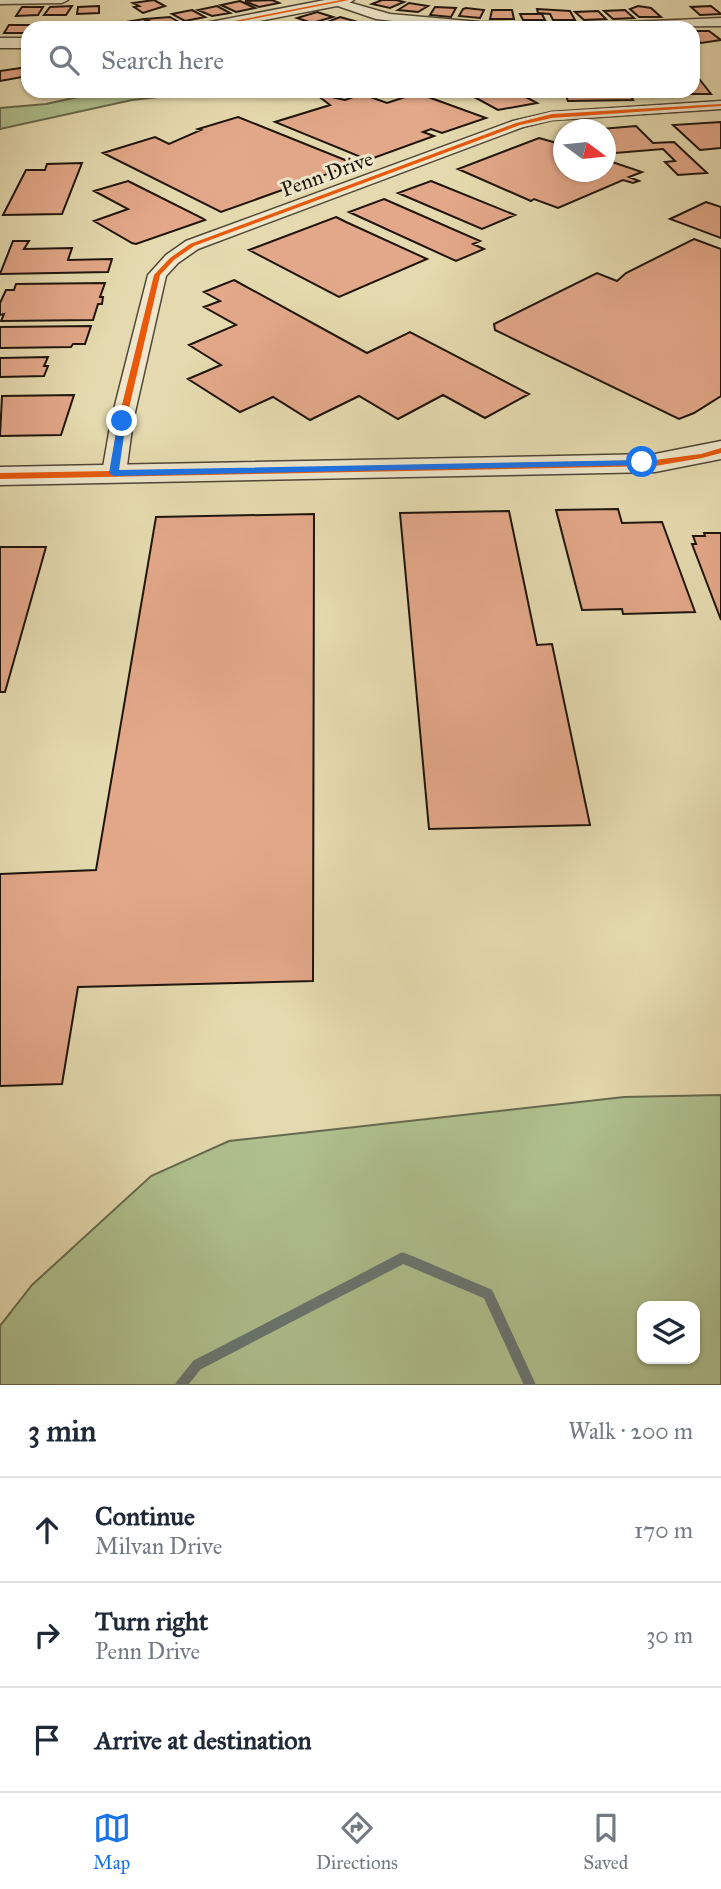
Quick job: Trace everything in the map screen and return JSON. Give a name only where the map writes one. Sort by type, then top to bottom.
[{"type":"street","points":[[0,1],[62,0]]},
{"type":"street","points":[[237,21],[341,1],[384,17],[421,21]]},
{"type":"street","points":[[676,9],[691,21]]},
{"type":"street","points":[[700,23],[721,22]]},
{"type":"street","points":[[0,43],[21,43]]},
{"type":"street","name":"Penn Drive","points":[[114,473],[122,421],[157,275],[191,245],[518,124],[552,116],[721,105]]},
{"type":"street","points":[[0,476],[655,463],[702,456],[721,450]]},
{"type":"green space","points":[[73,98],[149,98],[0,129],[0,108],[46,104]]},
{"type":"green space","points":[[721,1095],[721,1385],[0,1385],[0,1326],[32,1285],[151,1176],[229,1141],[624,1097]]},
{"type":"building","points":[[154,0],[165,6],[143,13],[134,7],[139,6],[133,3]]},
{"type":"building","points":[[272,0],[279,3],[259,7],[245,1]]},
{"type":"building","points":[[382,0],[404,2],[390,8],[372,4]]},
{"type":"building","points":[[240,1],[255,8],[236,12],[221,5]]},
{"type":"building","points":[[409,3],[428,6],[418,12],[398,10]]},
{"type":"building","points":[[72,6],[66,15],[44,15],[50,7]]},
{"type":"building","points":[[99,6],[99,13],[77,14],[78,7]]},
{"type":"building","points":[[217,6],[230,13],[212,16],[198,10]]},
{"type":"building","points":[[638,6],[651,8],[661,17],[639,17],[630,9]]},
{"type":"building","points":[[711,6],[721,14],[700,15],[691,7]]},
{"type":"building","points":[[22,7],[43,7],[38,15],[16,16]]},
{"type":"building","points":[[435,7],[456,8],[451,17],[430,15]]},
{"type":"building","points":[[463,9],[484,10],[480,18],[459,16]]},
{"type":"building","points":[[537,9],[570,11],[575,20],[553,20],[550,14],[538,13]]},
{"type":"building","points":[[192,10],[205,17],[185,21],[172,14]]},
{"type":"building","points":[[492,10],[512,10],[514,19],[490,19]]},
{"type":"building","points":[[625,10],[634,18],[613,19],[604,11]]},
{"type":"building","points":[[598,11],[606,19],[584,20],[575,12]]},
{"type":"building","points":[[317,12],[333,17],[319,21],[297,18]]},
{"type":"building","points":[[520,14],[542,14],[545,20],[523,20]]},
{"type":"building","points":[[170,17],[177,21],[149,21],[145,19]]},
{"type":"building","points":[[340,17],[354,21],[330,21]]},
{"type":"building","points":[[9,25],[21,25],[21,33],[4,33]]},
{"type":"building","points":[[700,31],[709,31],[721,40],[701,43]]},
{"type":"building","points":[[21,68],[21,77],[0,81],[0,71]]},
{"type":"building","points":[[700,80],[711,94],[700,94]]},
{"type":"building","points":[[321,98],[373,98],[387,103],[402,98],[431,98],[486,118],[442,133],[431,129],[423,132],[434,136],[368,160],[275,122],[330,105]]},
{"type":"building","points":[[476,98],[528,98],[537,103],[498,110]]},
{"type":"building","points":[[567,98],[633,100],[568,101]]},
{"type":"building","points":[[238,117],[355,164],[221,212],[103,153],[155,137],[169,144],[201,130],[198,129]]},
{"type":"building","points":[[721,122],[721,148],[700,150],[673,125]]},
{"type":"building","points":[[636,126],[653,143],[674,142],[707,173],[678,175],[665,162],[675,161],[663,149],[616,153],[616,128]]},
{"type":"building","points":[[539,138],[553,142],[553,182],[616,182],[616,163],[642,172],[629,177],[639,181],[633,183],[623,180],[558,208],[534,199],[531,201],[458,169]]},
{"type":"building","points":[[82,163],[62,214],[3,215],[26,170],[45,170],[47,164]]},
{"type":"building","points":[[128,181],[205,220],[136,244],[132,243],[94,221],[128,209],[94,191]]},
{"type":"building","points":[[431,181],[515,215],[482,229],[398,193]]},
{"type":"building","points":[[384,199],[480,241],[473,244],[484,249],[456,261],[349,212]]},
{"type":"building","points":[[706,202],[721,207],[721,238],[670,219]]},
{"type":"building","points":[[336,217],[427,259],[339,297],[249,250]]},
{"type":"building","points":[[694,239],[721,249],[721,396],[694,413],[679,419],[495,330],[494,324],[597,273],[617,281],[626,273]]},
{"type":"building","points":[[13,241],[29,241],[24,249],[72,248],[68,260],[112,259],[108,272],[0,274]]},
{"type":"building","points":[[234,280],[367,353],[410,332],[529,394],[485,418],[443,395],[398,419],[359,396],[310,420],[273,397],[240,412],[188,379],[221,365],[189,345],[236,325],[204,307],[220,301],[204,292]]},
{"type":"building","points":[[105,283],[100,297],[103,297],[102,304],[98,304],[93,320],[1,321],[4,314],[0,315],[0,303],[6,290],[14,290],[16,284]]},
{"type":"building","points":[[91,326],[85,344],[73,344],[71,347],[0,348],[0,327]]},
{"type":"building","points":[[48,357],[44,376],[0,377],[0,358]]},
{"type":"building","points":[[74,395],[61,435],[0,436],[2,396]]},
{"type":"building","points":[[618,509],[622,523],[662,522],[695,612],[623,614],[622,609],[582,610],[556,510]]},
{"type":"building","points":[[509,511],[537,645],[552,644],[590,825],[429,829],[400,513]]},
{"type":"building","points":[[314,514],[313,981],[78,987],[62,1084],[0,1086],[0,874],[96,870],[156,517]]},
{"type":"building","points":[[704,533],[721,533],[721,620],[692,544],[696,544],[693,536],[705,536]]},
{"type":"building","points":[[0,547],[46,547],[5,692],[0,692]]},
{"type":"waterway","points":[[181,1385],[197,1365],[403,1258],[488,1294],[530,1385]]},
{"type":"cycle path","points":[[237,21],[347,0]]},
{"type":"cycle path","points":[[114,473],[122,421],[157,275],[172,259],[192,245],[518,124],[552,116],[721,105]]},
{"type":"cycle path","points":[[0,476],[655,463],[702,456],[721,450]]},
{"type":"route","points":[[122,421],[114,473],[383,470],[642,462]]}]
